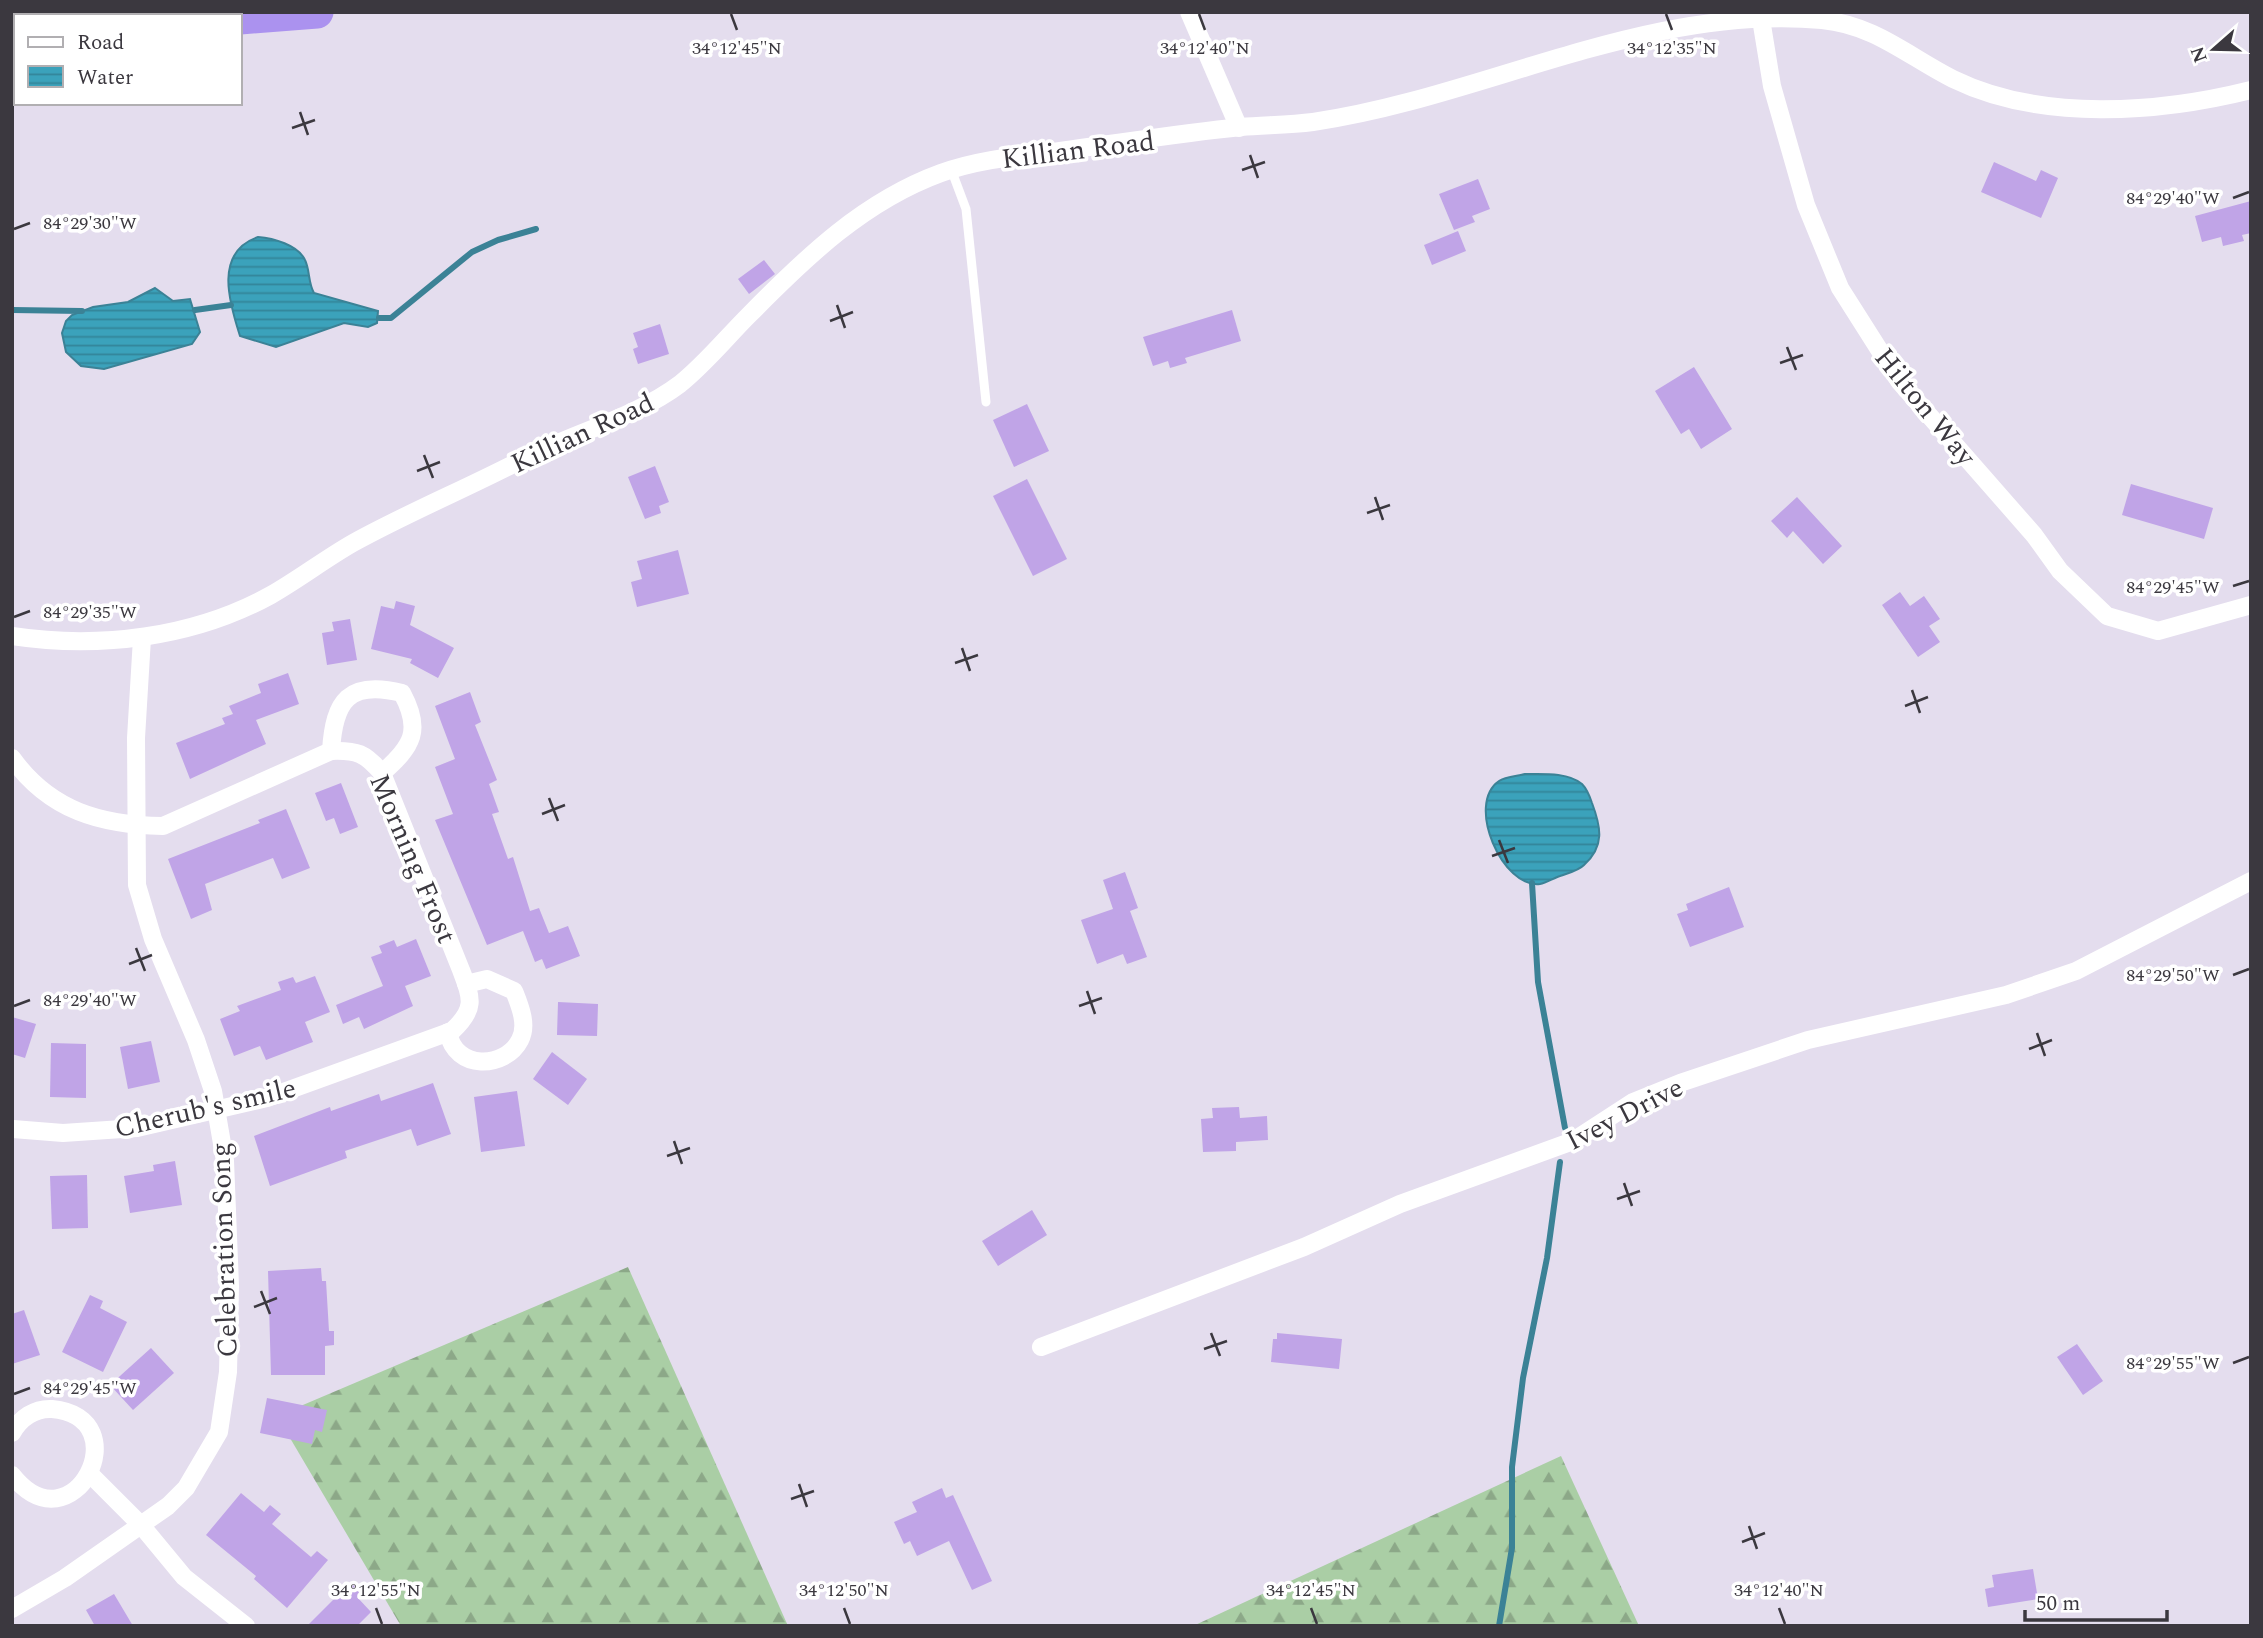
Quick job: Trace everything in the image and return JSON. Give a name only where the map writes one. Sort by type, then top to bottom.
[{"type":"highway","points":[[242,19],[317,12]]},
{"type":"street","points":[[1189,12],[1239,128]]},
{"type":"street","name":"Killian Road","points":[[12,636],[55,642],[128,641],[196,625],[266,598],[353,543],[562,440],[647,403],[678,385],[761,303],[870,206],[907,186],[978,162],[1358,114],[1564,54],[1696,26],[1761,19],[1821,20],[1855,25],[1888,39],[1954,79],[1996,94],[2059,107],[2161,109],[2251,90]]},
{"type":"street","name":"Hilton Way","points":[[1761,19],[1772,86],[1806,205],[1840,288],[1899,382],[2034,535],[2060,571],[2107,616],[2158,631],[2251,605]]},
{"type":"street","name":"Celebration Song","points":[[12,1609],[65,1578],[168,1506],[186,1488],[219,1432],[228,1371],[230,1286],[225,1161],[216,1108],[196,1040],[153,939],[137,885],[136,738],[142,638]]},
{"type":"street","points":[[12,758],[52,799],[85,816],[135,825],[163,826],[331,751],[333,723],[339,707],[351,697],[375,687],[402,693],[415,716],[409,745],[383,773]]},
{"type":"street","name":"Morning Frost","points":[[331,751],[347,750],[367,755],[383,773],[466,984],[470,1006],[467,1017]]},
{"type":"street","name":"Ivey Drive","points":[[1041,1347],[1304,1247],[1400,1204],[1573,1141],[1633,1102],[1679,1083],[1808,1040],[1872,1028],[2006,995],[2076,971],[2251,881]]},
{"type":"street","points":[[448,1032],[450,1046],[461,1058],[478,1062],[507,1053],[520,1040],[523,1020],[514,991],[487,979],[466,984]]},
{"type":"street","name":"Cherub's smile","points":[[12,1122],[13,1130],[63,1133],[137,1128],[267,1098],[448,1032],[467,1017]]},
{"type":"street","points":[[12,1433],[17,1424],[31,1413],[48,1409],[65,1411],[80,1419],[91,1433],[96,1450],[90,1474],[71,1493],[55,1498],[37,1496],[22,1487],[12,1475]]},
{"type":"street","points":[[90,1474],[141,1525],[184,1577],[246,1626]]},
{"type":"lane","points":[[951,169],[966,209],[986,402]]},
{"type":"green space","points":[[628,1267],[788,1626],[401,1626],[277,1416]]},
{"type":"green space","points":[[1561,1456],[1639,1626],[1193,1626]]},
{"type":"water","points":[[258,237],[284,243],[302,255],[314,293],[378,311],[377,323],[368,327],[344,323],[276,347],[240,336],[229,294],[230,266],[235,254],[244,244]]},
{"type":"water","points":[[155,288],[173,301],[190,299],[200,332],[192,344],[104,369],[81,366],[66,352],[62,333],[66,321],[72,315],[93,307],[128,302]]},
{"type":"water","points":[[1525,774],[1547,774],[1576,780],[1586,790],[1598,820],[1598,843],[1591,858],[1576,870],[1540,884],[1526,882],[1513,873],[1502,860],[1487,825],[1489,792],[1499,781]]},
{"type":"building","points":[[1994,162],[2036,181],[2041,170],[2058,178],[2041,218],[1981,192]]},
{"type":"building","points":[[1478,179],[1490,209],[1472,216],[1475,222],[1454,230],[1439,194]]},
{"type":"building","points":[[2251,201],[2251,233],[2242,235],[2244,241],[2223,246],[2221,237],[2202,242],[2195,216]]},
{"type":"building","points":[[1458,231],[1466,251],[1432,265],[1424,245]]},
{"type":"building","points":[[764,260],[775,274],[749,294],[738,279]]},
{"type":"building","points":[[1232,310],[1241,341],[1185,358],[1187,363],[1170,368],[1168,361],[1153,366],[1143,337]]},
{"type":"building","points":[[660,324],[669,354],[638,364],[633,349],[638,347],[633,333]]},
{"type":"building","points":[[1694,367],[1732,429],[1701,449],[1689,429],[1681,434],[1655,391]]},
{"type":"building","points":[[1027,404],[1049,451],[1014,467],[993,420]]},
{"type":"building","points":[[655,466],[669,502],[659,506],[661,513],[645,519],[628,477]]},
{"type":"building","points":[[1027,479],[1067,559],[1033,576],[993,496]]},
{"type":"building","points":[[2131,484],[2213,508],[2204,539],[2122,515]]},
{"type":"building","points":[[1797,497],[1842,546],[1823,564],[1793,531],[1787,538],[1771,521]]},
{"type":"building","points":[[678,550],[689,594],[637,607],[631,582],[642,579],[637,561]]},
{"type":"building","points":[[1900,592],[1910,606],[1924,596],[1940,619],[1929,626],[1940,642],[1918,657],[1882,605]]},
{"type":"building","points":[[396,601],[415,606],[410,625],[454,648],[438,678],[410,663],[412,659],[371,649],[381,606],[394,609]]},
{"type":"building","points":[[350,619],[357,660],[327,665],[322,633],[334,631],[332,622]]},
{"type":"building","points":[[288,673],[299,704],[256,720],[266,744],[190,779],[176,743],[225,724],[222,718],[233,714],[229,706],[261,693],[258,684]]},
{"type":"building","points":[[470,692],[481,722],[475,725],[497,780],[489,784],[499,812],[492,814],[508,859],[513,857],[530,911],[539,908],[549,933],[568,926],[580,956],[546,969],[542,959],[535,962],[523,931],[487,945],[435,820],[453,814],[435,767],[455,759],[435,706]]},
{"type":"building","points":[[341,783],[358,827],[340,834],[334,818],[326,821],[315,793]]},
{"type":"building","points":[[286,809],[310,868],[282,879],[273,858],[205,884],[212,910],[191,919],[168,859],[260,823],[258,820]]},
{"type":"building","points":[[1125,872],[1138,908],[1130,911],[1147,957],[1127,964],[1123,954],[1097,964],[1081,920],[1113,909],[1103,880]]},
{"type":"building","points":[[1729,887],[1744,927],[1690,947],[1677,914],[1688,910],[1686,904]]},
{"type":"building","points":[[416,939],[431,976],[405,986],[413,1006],[364,1029],[359,1017],[343,1024],[336,1005],[383,986],[371,957],[382,953],[379,946],[394,940],[397,947]]},
{"type":"building","points":[[315,976],[330,1012],[305,1022],[313,1042],[266,1060],[260,1046],[234,1056],[220,1019],[240,1011],[237,1006],[281,990],[278,982],[293,977],[296,983]]},
{"type":"building","points":[[558,1002],[598,1004],[597,1036],[557,1035]]},
{"type":"building","points":[[12,1017],[36,1024],[25,1058],[12,1054]]},
{"type":"building","points":[[151,1041],[160,1082],[128,1089],[120,1047]]},
{"type":"building","points":[[51,1043],[86,1044],[86,1098],[50,1097]]},
{"type":"building","points":[[552,1052],[587,1079],[568,1105],[533,1079]]},
{"type":"building","points":[[433,1083],[451,1134],[417,1146],[411,1129],[345,1151],[347,1158],[270,1186],[254,1136],[330,1107],[331,1111],[379,1094],[381,1101]]},
{"type":"building","points":[[517,1091],[525,1146],[481,1152],[474,1097]]},
{"type":"building","points":[[1239,1107],[1240,1118],[1267,1116],[1268,1140],[1236,1142],[1236,1151],[1203,1152],[1201,1119],[1213,1118],[1212,1108]]},
{"type":"building","points":[[175,1161],[182,1205],[130,1213],[124,1176],[154,1171],[153,1165]]},
{"type":"building","points":[[87,1175],[88,1228],[52,1229],[50,1176]]},
{"type":"building","points":[[1032,1210],[1047,1235],[998,1266],[982,1241]]},
{"type":"building","points":[[321,1268],[322,1281],[326,1281],[329,1331],[334,1331],[334,1345],[325,1346],[325,1375],[271,1375],[268,1271]]},
{"type":"building","points":[[90,1295],[103,1301],[100,1308],[127,1322],[103,1372],[62,1352]]},
{"type":"building","points":[[24,1310],[40,1355],[12,1364],[12,1314]]},
{"type":"building","points":[[1277,1333],[1342,1339],[1339,1369],[1271,1362],[1273,1339],[1277,1339]]},
{"type":"building","points":[[2077,1344],[2103,1381],[2083,1395],[2057,1357]]},
{"type":"building","points":[[151,1348],[174,1373],[133,1410],[110,1385]]},
{"type":"building","points":[[267,1398],[327,1410],[322,1432],[315,1430],[312,1444],[260,1433]]},
{"type":"building","points":[[942,1488],[946,1498],[953,1495],[992,1581],[972,1590],[949,1541],[917,1556],[910,1541],[904,1544],[894,1522],[917,1512],[912,1502]]},
{"type":"building","points":[[241,1493],[264,1512],[270,1505],[281,1514],[272,1524],[311,1557],[317,1551],[328,1560],[287,1608],[254,1579],[256,1576],[206,1535]]},
{"type":"building","points":[[2033,1569],[2038,1599],[1988,1607],[1985,1589],[1994,1587],[1992,1575]]},
{"type":"building","points":[[352,1581],[363,1592],[357,1597],[371,1612],[357,1626],[307,1626]]},
{"type":"building","points":[[114,1594],[133,1626],[95,1626],[86,1610]]},
{"type":"waterway","points":[[379,318],[391,318],[472,252],[498,240],[536,229]]},
{"type":"waterway","points":[[195,310],[231,305]]},
{"type":"waterway","points":[[12,310],[82,311]]},
{"type":"waterway","points":[[1532,883],[1538,982],[1565,1128]]},
{"type":"waterway","points":[[1499,1626],[1512,1548],[1512,1467],[1523,1378],[1547,1258],[1560,1162]]}]
